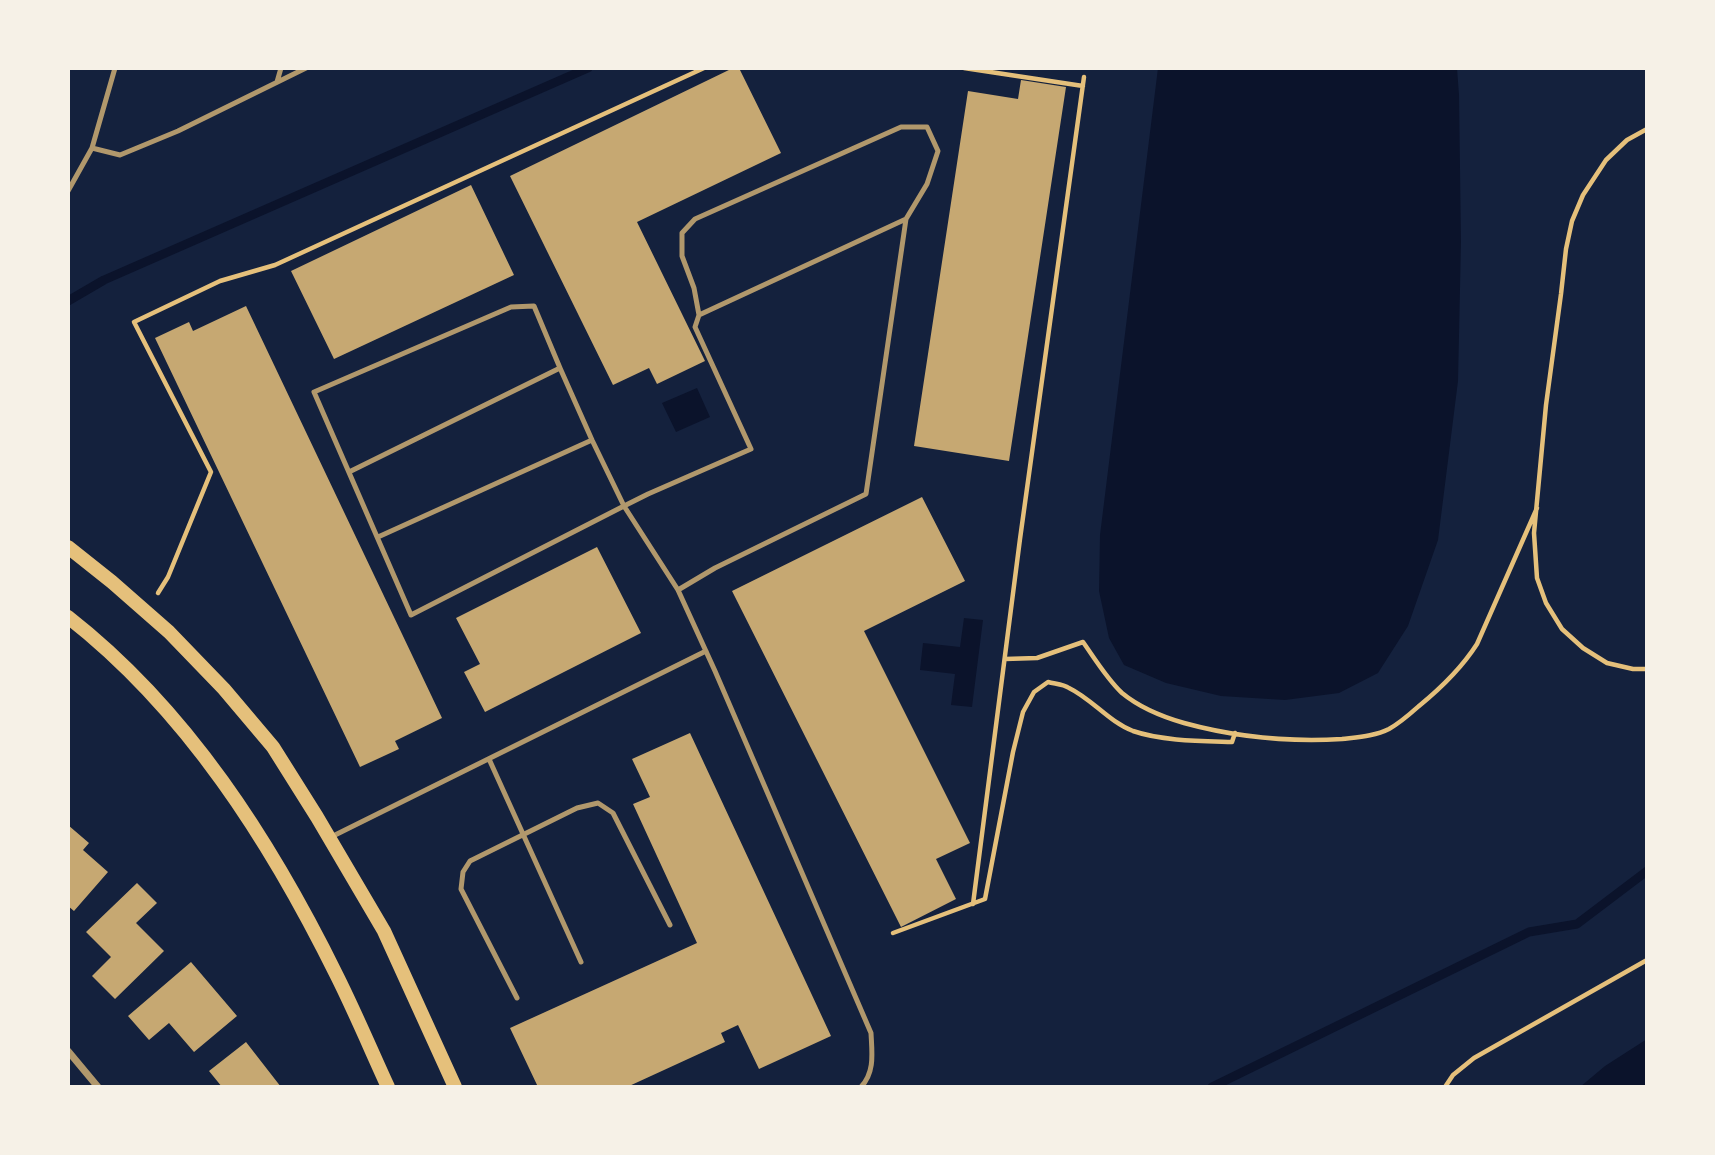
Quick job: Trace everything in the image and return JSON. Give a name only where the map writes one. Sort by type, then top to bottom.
[{"type":"main road","points":[[68,547],[169,632],[224,689],[274,747],[384,930],[455,1087]]},
{"type":"main road","points":[[68,617],[131,673],[164,707],[207,760],[266,845],[338,977],[388,1087]]},
{"type":"street","points":[[68,1051],[98,1087]]},
{"type":"lane","points":[[68,191],[92,148],[115,68]]},
{"type":"lane","points":[[277,82],[281,68]]},
{"type":"lane","points":[[92,148],[120,155],[178,131],[306,68]]},
{"type":"lane","points":[[678,590],[715,568],[866,494],[906,219],[927,184],[938,151],[927,127],[901,127],[695,219],[682,233],[682,256],[694,288],[699,315],[695,327],[751,449],[648,494],[624,506],[411,615],[314,393],[511,307],[534,306],[624,506],[678,590],[871,1033],[872,1059],[869,1079],[861,1087]]},
{"type":"lane","points":[[699,315],[906,219]]},
{"type":"lane","points":[[349,472],[560,368]]},
{"type":"lane","points":[[377,537],[592,440]]},
{"type":"lane","points":[[328,838],[706,651]]},
{"type":"lane","points":[[489,759],[581,962]]},
{"type":"lane","points":[[517,998],[461,889],[463,872],[470,861],[523,833],[577,808],[598,803],[613,813],[670,925]]},
{"type":"path","points":[[158,593],[169,577],[211,472],[134,322],[220,281],[275,265],[704,68]]},
{"type":"path","points":[[964,68],[1083,86]]},
{"type":"path","points":[[973,904],[1084,77]]},
{"type":"path","points":[[1647,129],[1627,139],[1606,160],[1583,195],[1572,222],[1566,249],[1546,405],[1534,533],[1537,578],[1546,603],[1562,629],[1583,648],[1607,663],[1647,669]]},
{"type":"path","points":[[1005,660],[1037,659],[1083,642],[1121,692],[1140,706],[1182,723],[1235,733],[1310,741],[1364,737],[1388,729],[1408,715],[1439,690],[1466,662],[1537,508]]},
{"type":"path","points":[[893,933],[985,899],[1023,712],[1034,692],[1048,682],[1067,686],[1132,731],[1213,742],[1232,742],[1235,733]]},
{"type":"path","points":[[1445,1087],[1453,1075],[1474,1058],[1647,960]]},
{"type":"water","points":[[1158,68],[1457,68],[1461,242],[1458,381],[1438,540],[1408,626],[1378,673],[1339,693],[1285,700],[1221,696],[1166,683],[1124,665],[1109,638],[1099,591],[1100,535]]},
{"type":"water","points":[[697,388],[710,417],[676,432],[662,403]]},
{"type":"water","points":[[964,618],[983,620],[972,707],[951,705],[955,674],[920,670],[923,643],[960,647]]},
{"type":"water","points":[[1647,1039],[1647,1087],[1580,1087],[1605,1066]]},
{"type":"building","points":[[733,68],[739,68],[781,153],[637,222],[705,361],[657,384],[649,368],[613,385],[510,176]]},
{"type":"building","points":[[1021,80],[1066,87],[1009,461],[914,446],[968,91],[1018,99]]},
{"type":"building","points":[[471,185],[514,275],[334,359],[291,271]]},
{"type":"building","points":[[246,306],[442,718],[395,741],[399,749],[360,767],[155,338],[189,322],[193,331]]},
{"type":"building","points":[[922,497],[965,581],[864,631],[970,843],[936,859],[956,899],[901,927],[732,591]]},
{"type":"building","points":[[597,547],[641,633],[485,712],[464,672],[480,664],[456,618]]},
{"type":"building","points":[[690,733],[831,1036],[759,1069],[738,1025],[721,1033],[725,1042],[627,1087],[538,1087],[510,1028],[697,943],[633,804],[650,797],[632,759]]},
{"type":"building","points":[[68,825],[89,843],[83,850],[108,872],[74,911],[68,906]]},
{"type":"building","points":[[137,883],[157,903],[136,923],[164,951],[115,999],[92,976],[111,957],[86,932]]},
{"type":"building","points":[[191,962],[237,1016],[194,1052],[169,1023],[149,1040],[128,1016]]},
{"type":"building","points":[[246,1042],[281,1087],[222,1087],[209,1071]]},
{"type":"waterway","points":[[68,301],[104,280],[588,68]]},
{"type":"waterway","points":[[1212,1087],[1529,932],[1577,924],[1647,871]]}]
